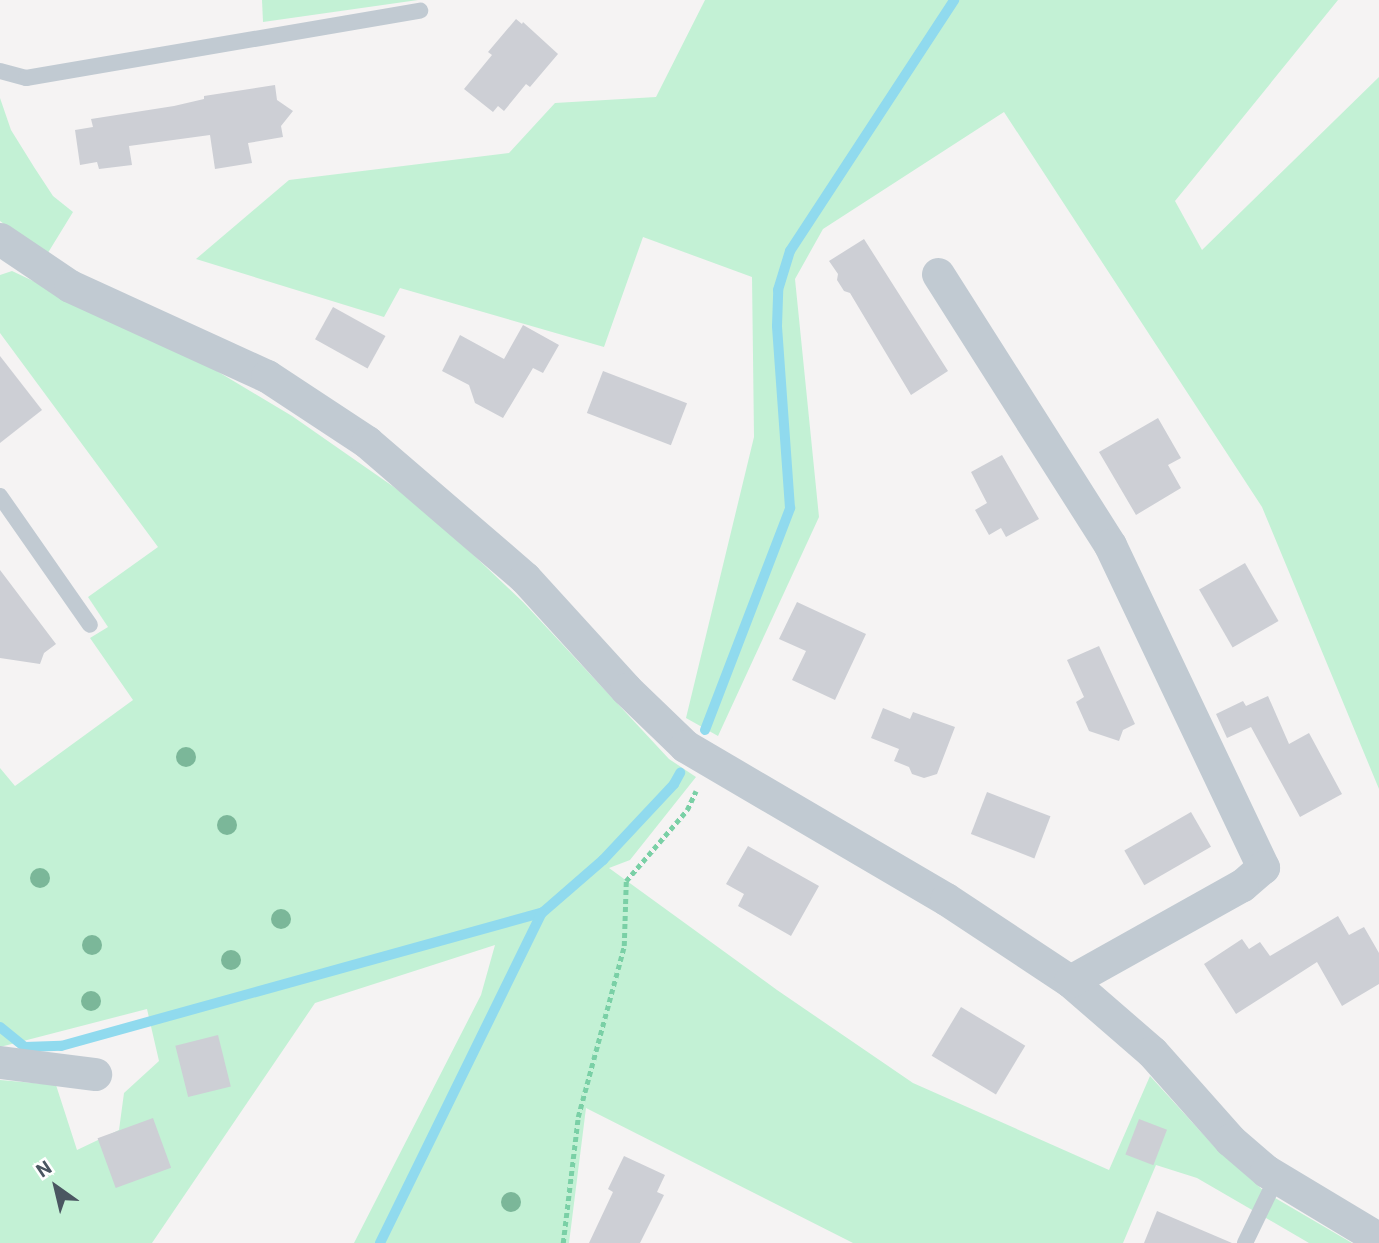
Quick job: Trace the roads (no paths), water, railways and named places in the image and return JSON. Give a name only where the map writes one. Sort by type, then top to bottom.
[{"type":"street","points":[[0,239],[70,286],[267,376],[367,442],[525,578],[664,727],[709,762],[946,899],[1070,981],[1152,1052],[1230,1140],[1276,1179],[1379,1239]]},
{"type":"street","points":[[938,274],[1110,545],[1263,867],[1242,884],[1070,981]]},
{"type":"street","points":[[0,1062],[94,1074]]},
{"type":"lane","points":[[0,71],[26,78],[420,12]]},
{"type":"lane","points":[[0,496],[90,625]]},
{"type":"lane","points":[[1245,1243],[1276,1179]]},
{"type":"waterway","points":[[705,730],[790,508],[777,326],[778,290],[790,251],[954,0]]},
{"type":"waterway","points":[[0,1027],[25,1047],[61,1046],[542,913],[603,860],[674,784],[680,773]]},
{"type":"waterway","points":[[380,1243],[542,913]]}]
